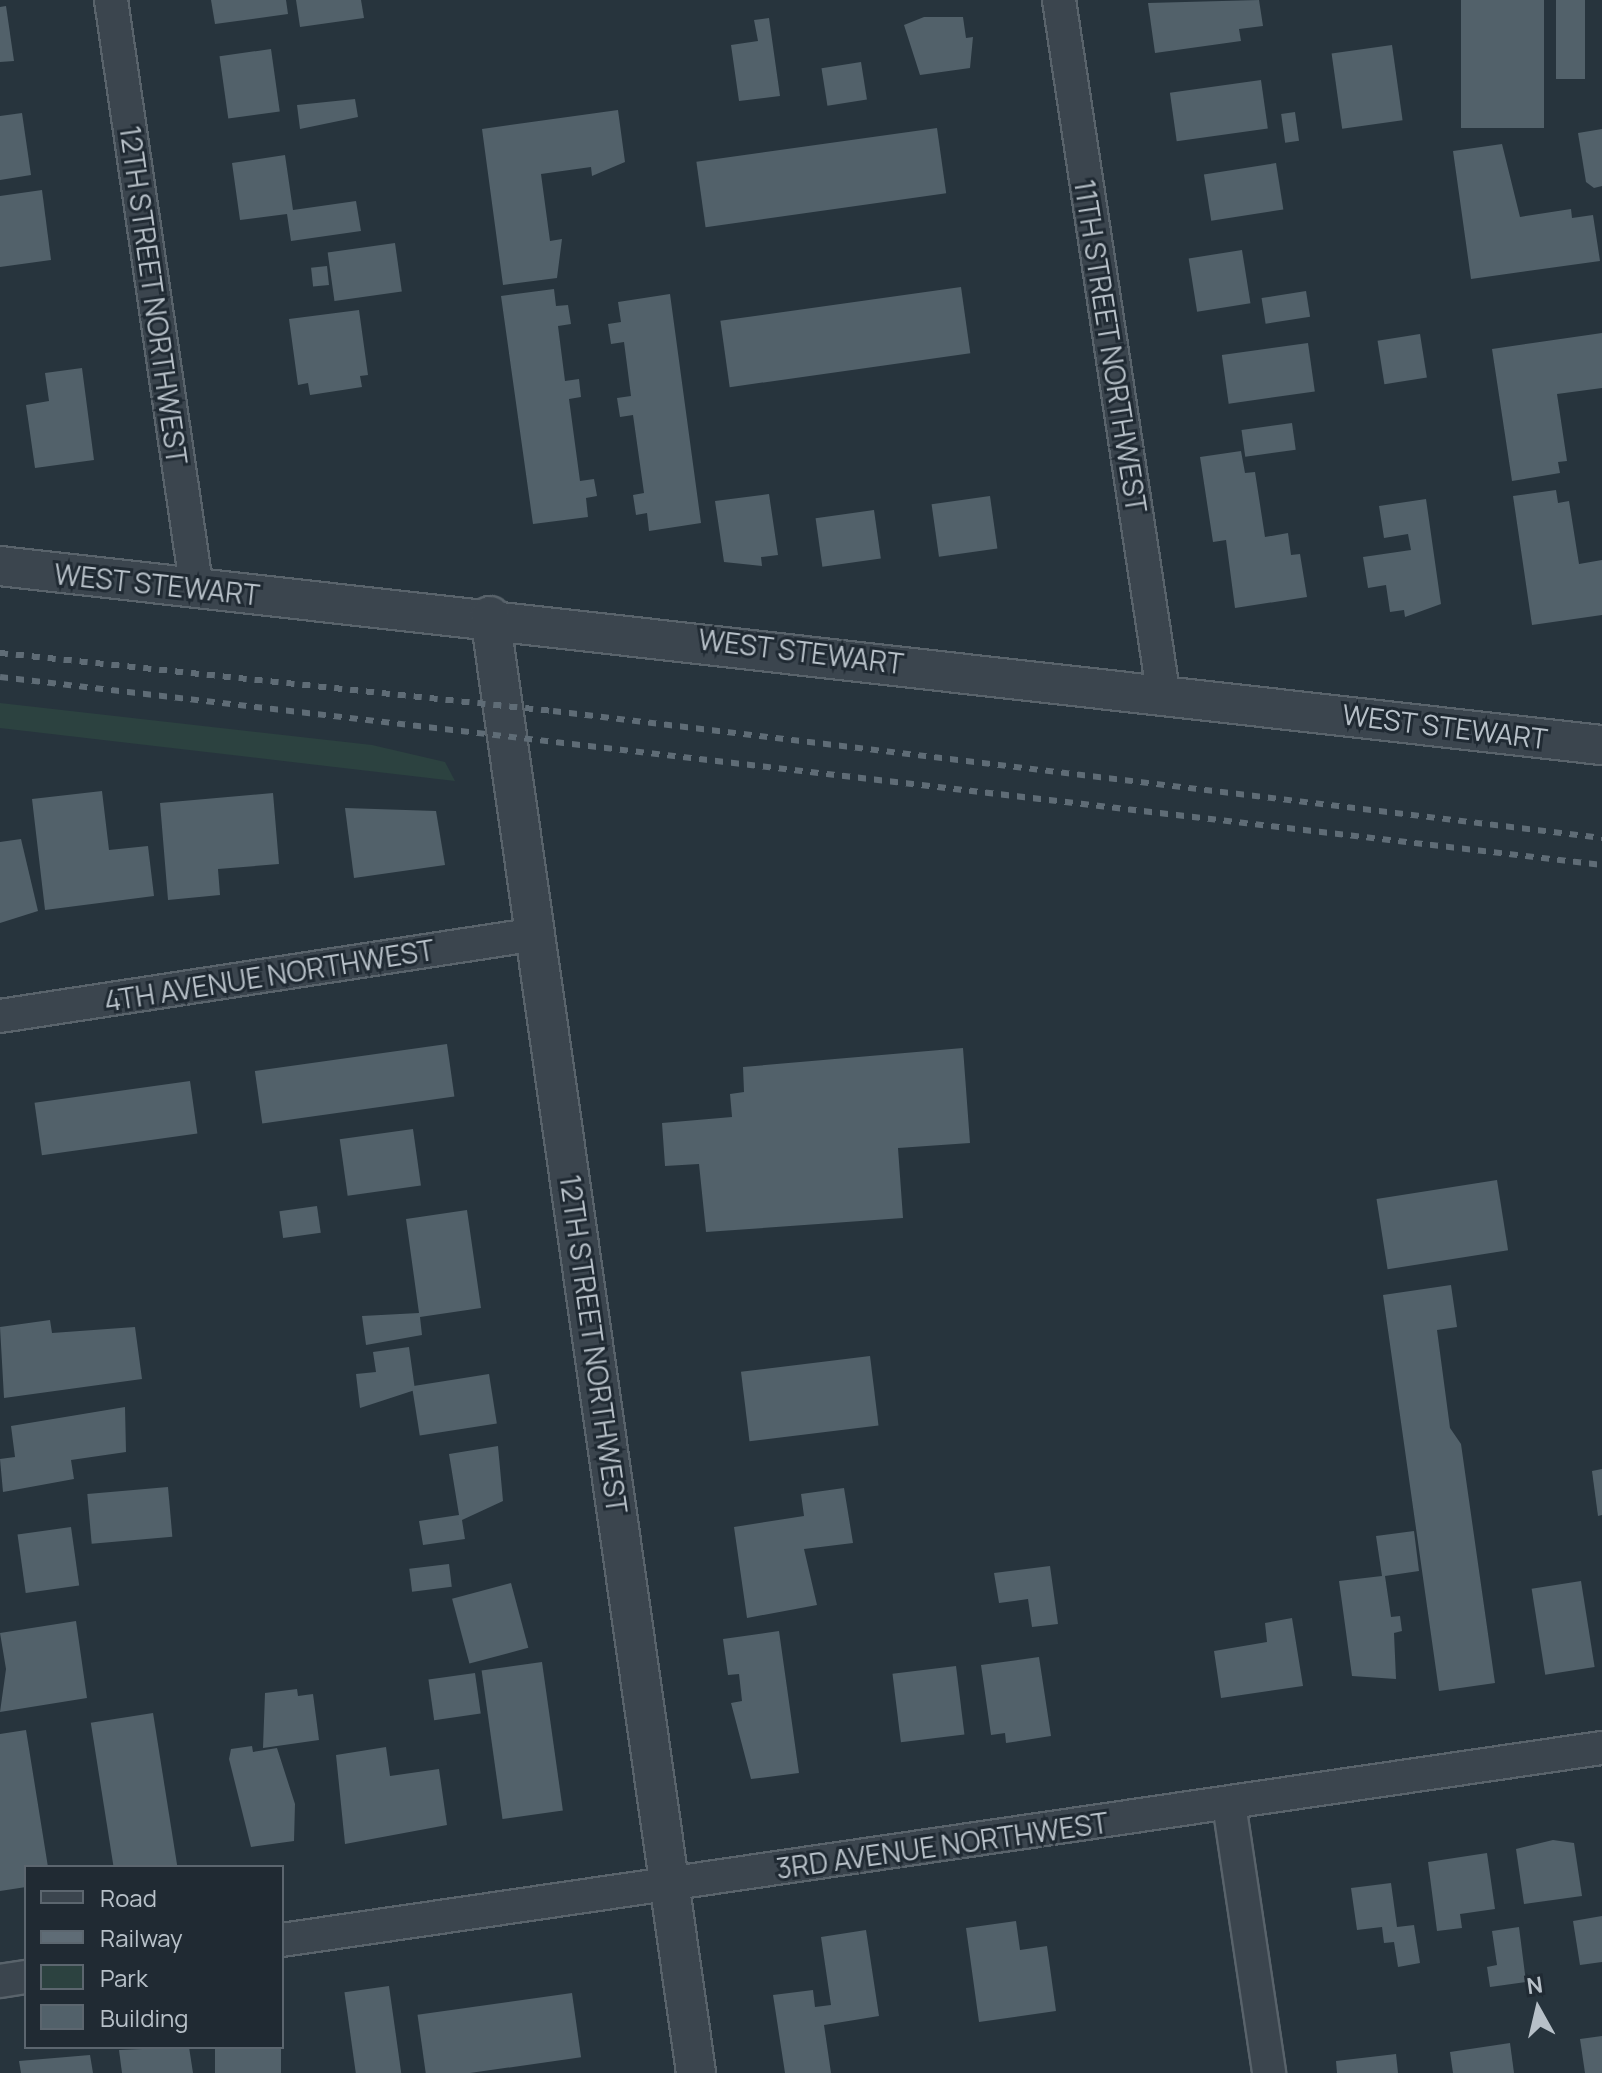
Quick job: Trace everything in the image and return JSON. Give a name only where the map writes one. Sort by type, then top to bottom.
[{"type":"street","name":"12TH STREET NORTHWEST","points":[[111,0],[197,591]]},
{"type":"street","name":"11TH STREET NORTHWEST","points":[[1059,0],[1163,692]]},
{"type":"street","name":"WEST STEWART","points":[[0,566],[197,591],[490,616],[1602,745]]},
{"type":"street","name":"12TH STREET NORTHWEST","points":[[490,616],[696,2073]]},
{"type":"street","name":"4TH AVENUE NORTHWEST","points":[[0,1016],[537,934]]},
{"type":"street","name":"3RD AVENUE NORTHWEST","points":[[284,1940],[1602,1748]]},
{"type":"street","points":[[1229,1804],[1269,2073]]},
{"type":"street","points":[[0,1981],[24,1977]]},
{"type":"green space","points":[[0,703],[372,745],[445,762],[455,781],[0,728]]},
{"type":"building","points":[[211,0],[286,0],[288,14],[215,24]]},
{"type":"building","points":[[296,0],[361,0],[364,18],[300,27]]},
{"type":"building","points":[[1259,0],[1263,26],[1239,29],[1241,41],[1155,53],[1148,3]]},
{"type":"building","points":[[1461,0],[1544,0],[1544,128],[1461,128]]},
{"type":"building","points":[[1556,0],[1585,0],[1585,79],[1556,79]]},
{"type":"building","points":[[6,6],[14,61],[0,62],[0,7]]},
{"type":"building","points":[[924,17],[963,17],[966,38],[973,37],[970,68],[920,75],[904,25]]},
{"type":"building","points":[[769,18],[780,96],[739,101],[731,45],[758,41],[754,20]]},
{"type":"building","points":[[1392,45],[1403,120],[1342,129],[1332,53]]},
{"type":"building","points":[[271,49],[280,111],[228,119],[220,56]]},
{"type":"building","points":[[861,62],[867,100],[827,106],[821,68]]},
{"type":"building","points":[[1261,80],[1268,129],[1177,141],[1170,93]]},
{"type":"building","points":[[355,99],[358,117],[300,129],[297,105]]},
{"type":"building","points":[[618,110],[625,162],[592,176],[591,167],[541,174],[550,241],[562,239],[557,278],[503,285],[482,129]]},
{"type":"building","points":[[1295,112],[1299,141],[1285,143],[1281,114]]},
{"type":"building","points":[[22,113],[31,175],[0,180],[0,116]]},
{"type":"building","points":[[937,128],[946,193],[706,227],[696,162]]},
{"type":"building","points":[[1602,129],[1602,186],[1594,188],[1586,182],[1578,133]]},
{"type":"building","points":[[1502,144],[1520,217],[1571,209],[1572,218],[1593,215],[1600,261],[1471,279],[1453,151]]},
{"type":"building","points":[[285,155],[293,210],[356,201],[361,231],[291,241],[287,214],[240,220],[232,163]]},
{"type":"building","points":[[1276,163],[1283,209],[1211,221],[1204,174]]},
{"type":"building","points":[[42,190],[51,260],[0,267],[0,196]]},
{"type":"building","points":[[395,243],[402,292],[334,301],[328,252]]},
{"type":"building","points":[[1242,250],[1250,303],[1197,312],[1189,258]]},
{"type":"building","points":[[327,266],[329,285],[313,287],[311,268]]},
{"type":"building","points":[[961,287],[970,353],[730,387],[720,321]]},
{"type":"building","points":[[554,289],[556,306],[568,305],[571,324],[558,326],[565,381],[579,379],[581,397],[569,399],[580,481],[594,479],[597,496],[586,498],[588,517],[533,524],[501,296]]},
{"type":"building","points":[[1306,291],[1310,317],[1266,324],[1262,298]]},
{"type":"building","points":[[670,294],[701,523],[649,531],[647,513],[636,515],[633,495],[644,493],[633,415],[620,417],[617,398],[631,396],[624,342],[611,344],[608,324],[621,322],[618,302]]},
{"type":"building","points":[[359,310],[368,375],[360,376],[362,387],[310,395],[308,383],[298,385],[289,319]]},
{"type":"building","points":[[1602,333],[1602,388],[1557,394],[1567,461],[1558,462],[1560,473],[1512,481],[1492,349]]},
{"type":"building","points":[[1420,334],[1427,377],[1384,384],[1378,341]]},
{"type":"building","points":[[1308,343],[1315,392],[1229,404],[1222,355]]},
{"type":"building","points":[[82,368],[94,460],[35,468],[26,405],[49,401],[45,373]]},
{"type":"building","points":[[1292,423],[1296,450],[1245,457],[1241,430]]},
{"type":"building","points":[[1241,451],[1245,473],[1255,472],[1265,537],[1288,533],[1291,555],[1300,554],[1307,597],[1235,608],[1226,540],[1213,542],[1200,457]]},
{"type":"building","points":[[1556,490],[1558,503],[1569,501],[1579,564],[1602,560],[1602,615],[1532,625],[1513,496]]},
{"type":"building","points":[[769,494],[778,555],[761,557],[762,566],[724,562],[715,501]]},
{"type":"building","points":[[990,496],[997,548],[939,557],[932,504]]},
{"type":"building","points":[[1426,499],[1441,604],[1405,617],[1404,610],[1390,612],[1386,585],[1368,588],[1363,557],[1411,550],[1408,534],[1384,538],[1379,506]]},
{"type":"building","points":[[874,510],[881,559],[822,567],[816,518]]},
{"type":"building","points":[[102,791],[109,850],[148,846],[154,896],[45,910],[32,799]]},
{"type":"building","points":[[273,793],[279,864],[218,869],[220,895],[168,900],[160,803]]},
{"type":"building","points":[[345,808],[436,811],[445,865],[354,878]]},
{"type":"building","points":[[21,839],[38,911],[0,923],[0,842]]},
{"type":"building","points":[[447,1044],[454,1096],[262,1123],[255,1071]]},
{"type":"building","points":[[963,1048],[970,1143],[898,1148],[903,1218],[706,1232],[699,1164],[665,1166],[662,1123],[732,1117],[730,1094],[744,1092],[743,1067]]},
{"type":"building","points":[[190,1081],[197,1133],[42,1155],[35,1103]]},
{"type":"building","points":[[413,1129],[421,1185],[348,1196],[340,1139]]},
{"type":"building","points":[[1497,1180],[1508,1250],[1388,1269],[1377,1199]]},
{"type":"building","points":[[317,1206],[321,1233],[283,1238],[279,1211]]},
{"type":"building","points":[[467,1210],[481,1308],[420,1317],[422,1335],[366,1345],[362,1316],[419,1313],[406,1219]]},
{"type":"building","points":[[1451,1285],[1457,1327],[1437,1330],[1450,1428],[1461,1444],[1495,1683],[1439,1691],[1383,1295]]},
{"type":"building","points":[[50,1320],[52,1333],[135,1327],[142,1379],[4,1398],[0,1327]]},
{"type":"building","points":[[409,1347],[415,1390],[360,1408],[356,1374],[376,1372],[373,1352]]},
{"type":"building","points":[[870,1356],[879,1425],[749,1441],[741,1372]]},
{"type":"building","points":[[489,1374],[497,1423],[420,1436],[412,1386]]},
{"type":"building","points":[[125,1407],[126,1452],[71,1460],[74,1479],[3,1492],[0,1459],[15,1457],[11,1426]]},
{"type":"building","points":[[498,1446],[503,1501],[462,1520],[465,1539],[423,1545],[419,1521],[459,1515],[449,1454]]},
{"type":"building","points":[[1602,1469],[1602,1515],[1598,1516],[1592,1471]]},
{"type":"building","points":[[168,1487],[172,1537],[92,1544],[87,1494]]},
{"type":"building","points":[[844,1488],[853,1543],[804,1549],[817,1605],[747,1618],[734,1527],[804,1516],[801,1494]]},
{"type":"building","points":[[71,1527],[79,1585],[26,1593],[18,1535]]},
{"type":"building","points":[[1414,1531],[1419,1571],[1385,1576],[1391,1617],[1400,1616],[1402,1631],[1394,1633],[1396,1679],[1352,1676],[1339,1581],[1382,1576],[1376,1536]]},
{"type":"building","points":[[449,1564],[452,1587],[412,1592],[409,1569]]},
{"type":"building","points":[[1050,1566],[1058,1624],[1032,1627],[1028,1599],[999,1603],[994,1573]]},
{"type":"building","points":[[1581,1581],[1595,1667],[1545,1675],[1532,1589]]},
{"type":"building","points":[[511,1583],[528,1648],[469,1664],[452,1599]]},
{"type":"building","points":[[1292,1618],[1303,1686],[1221,1698],[1214,1651],[1267,1642],[1265,1623]]},
{"type":"building","points":[[76,1621],[87,1698],[0,1712],[6,1669],[0,1633]]},
{"type":"building","points":[[779,1631],[799,1773],[751,1779],[731,1703],[742,1701],[739,1674],[728,1675],[723,1639]]},
{"type":"building","points":[[1039,1657],[1051,1736],[1006,1743],[1005,1733],[991,1735],[981,1665]]},
{"type":"building","points":[[542,1662],[563,1811],[502,1819],[482,1670]]},
{"type":"building","points":[[956,1666],[964,1734],[901,1742],[892,1674]]},
{"type":"building","points":[[475,1673],[481,1714],[434,1720],[428,1680]]},
{"type":"building","points":[[297,1689],[298,1696],[313,1694],[319,1740],[263,1748],[265,1693]]},
{"type":"building","points":[[153,1713],[177,1865],[113,1865],[91,1723]]},
{"type":"building","points":[[26,1730],[48,1865],[24,1865],[24,1887],[0,1891],[0,1734]]},
{"type":"building","points":[[252,1746],[253,1752],[277,1748],[295,1804],[294,1841],[251,1847],[229,1759],[231,1749]]},
{"type":"building","points":[[386,1747],[390,1776],[439,1769],[447,1825],[345,1844],[336,1755]]},
{"type":"building","points":[[1553,1840],[1574,1843],[1582,1896],[1524,1904],[1516,1849]]},
{"type":"building","points":[[1487,1853],[1495,1909],[1460,1914],[1462,1928],[1437,1931],[1428,1862]]},
{"type":"building","points":[[1391,1883],[1397,1927],[1414,1925],[1420,1963],[1398,1967],[1394,1942],[1384,1943],[1382,1927],[1357,1930],[1351,1888]]},
{"type":"building","points":[[1602,1916],[1602,1962],[1580,1965],[1573,1921]]},
{"type":"building","points":[[1016,1921],[1020,1950],[1047,1946],[1056,2011],[979,2022],[966,1928]]},
{"type":"building","points":[[1519,1927],[1526,1982],[1490,1987],[1487,1967],[1497,1965],[1492,1931]]},
{"type":"building","points":[[866,1930],[879,2016],[824,2025],[831,2073],[785,2073],[773,1995],[813,1990],[815,2007],[831,2005],[821,1937]]},
{"type":"building","points":[[389,1986],[401,2073],[356,2073],[344,1992]]},
{"type":"building","points":[[572,1993],[581,2057],[470,2073],[426,2073],[418,2015]]},
{"type":"building","points":[[1602,2036],[1602,2073],[1585,2073],[1580,2039]]},
{"type":"building","points":[[1510,2043],[1514,2073],[1453,2073],[1450,2052]]},
{"type":"building","points":[[189,2049],[193,2073],[122,2073],[119,2050]]},
{"type":"building","points":[[215,2049],[281,2049],[281,2073],[215,2073]]},
{"type":"building","points":[[1396,2054],[1398,2073],[1337,2073],[1336,2061]]},
{"type":"building","points":[[90,2055],[93,2073],[21,2073],[19,2061]]},
{"type":"railway","points":[[0,653],[553,711],[1602,838]]},
{"type":"railway","points":[[0,677],[1602,865]]}]
